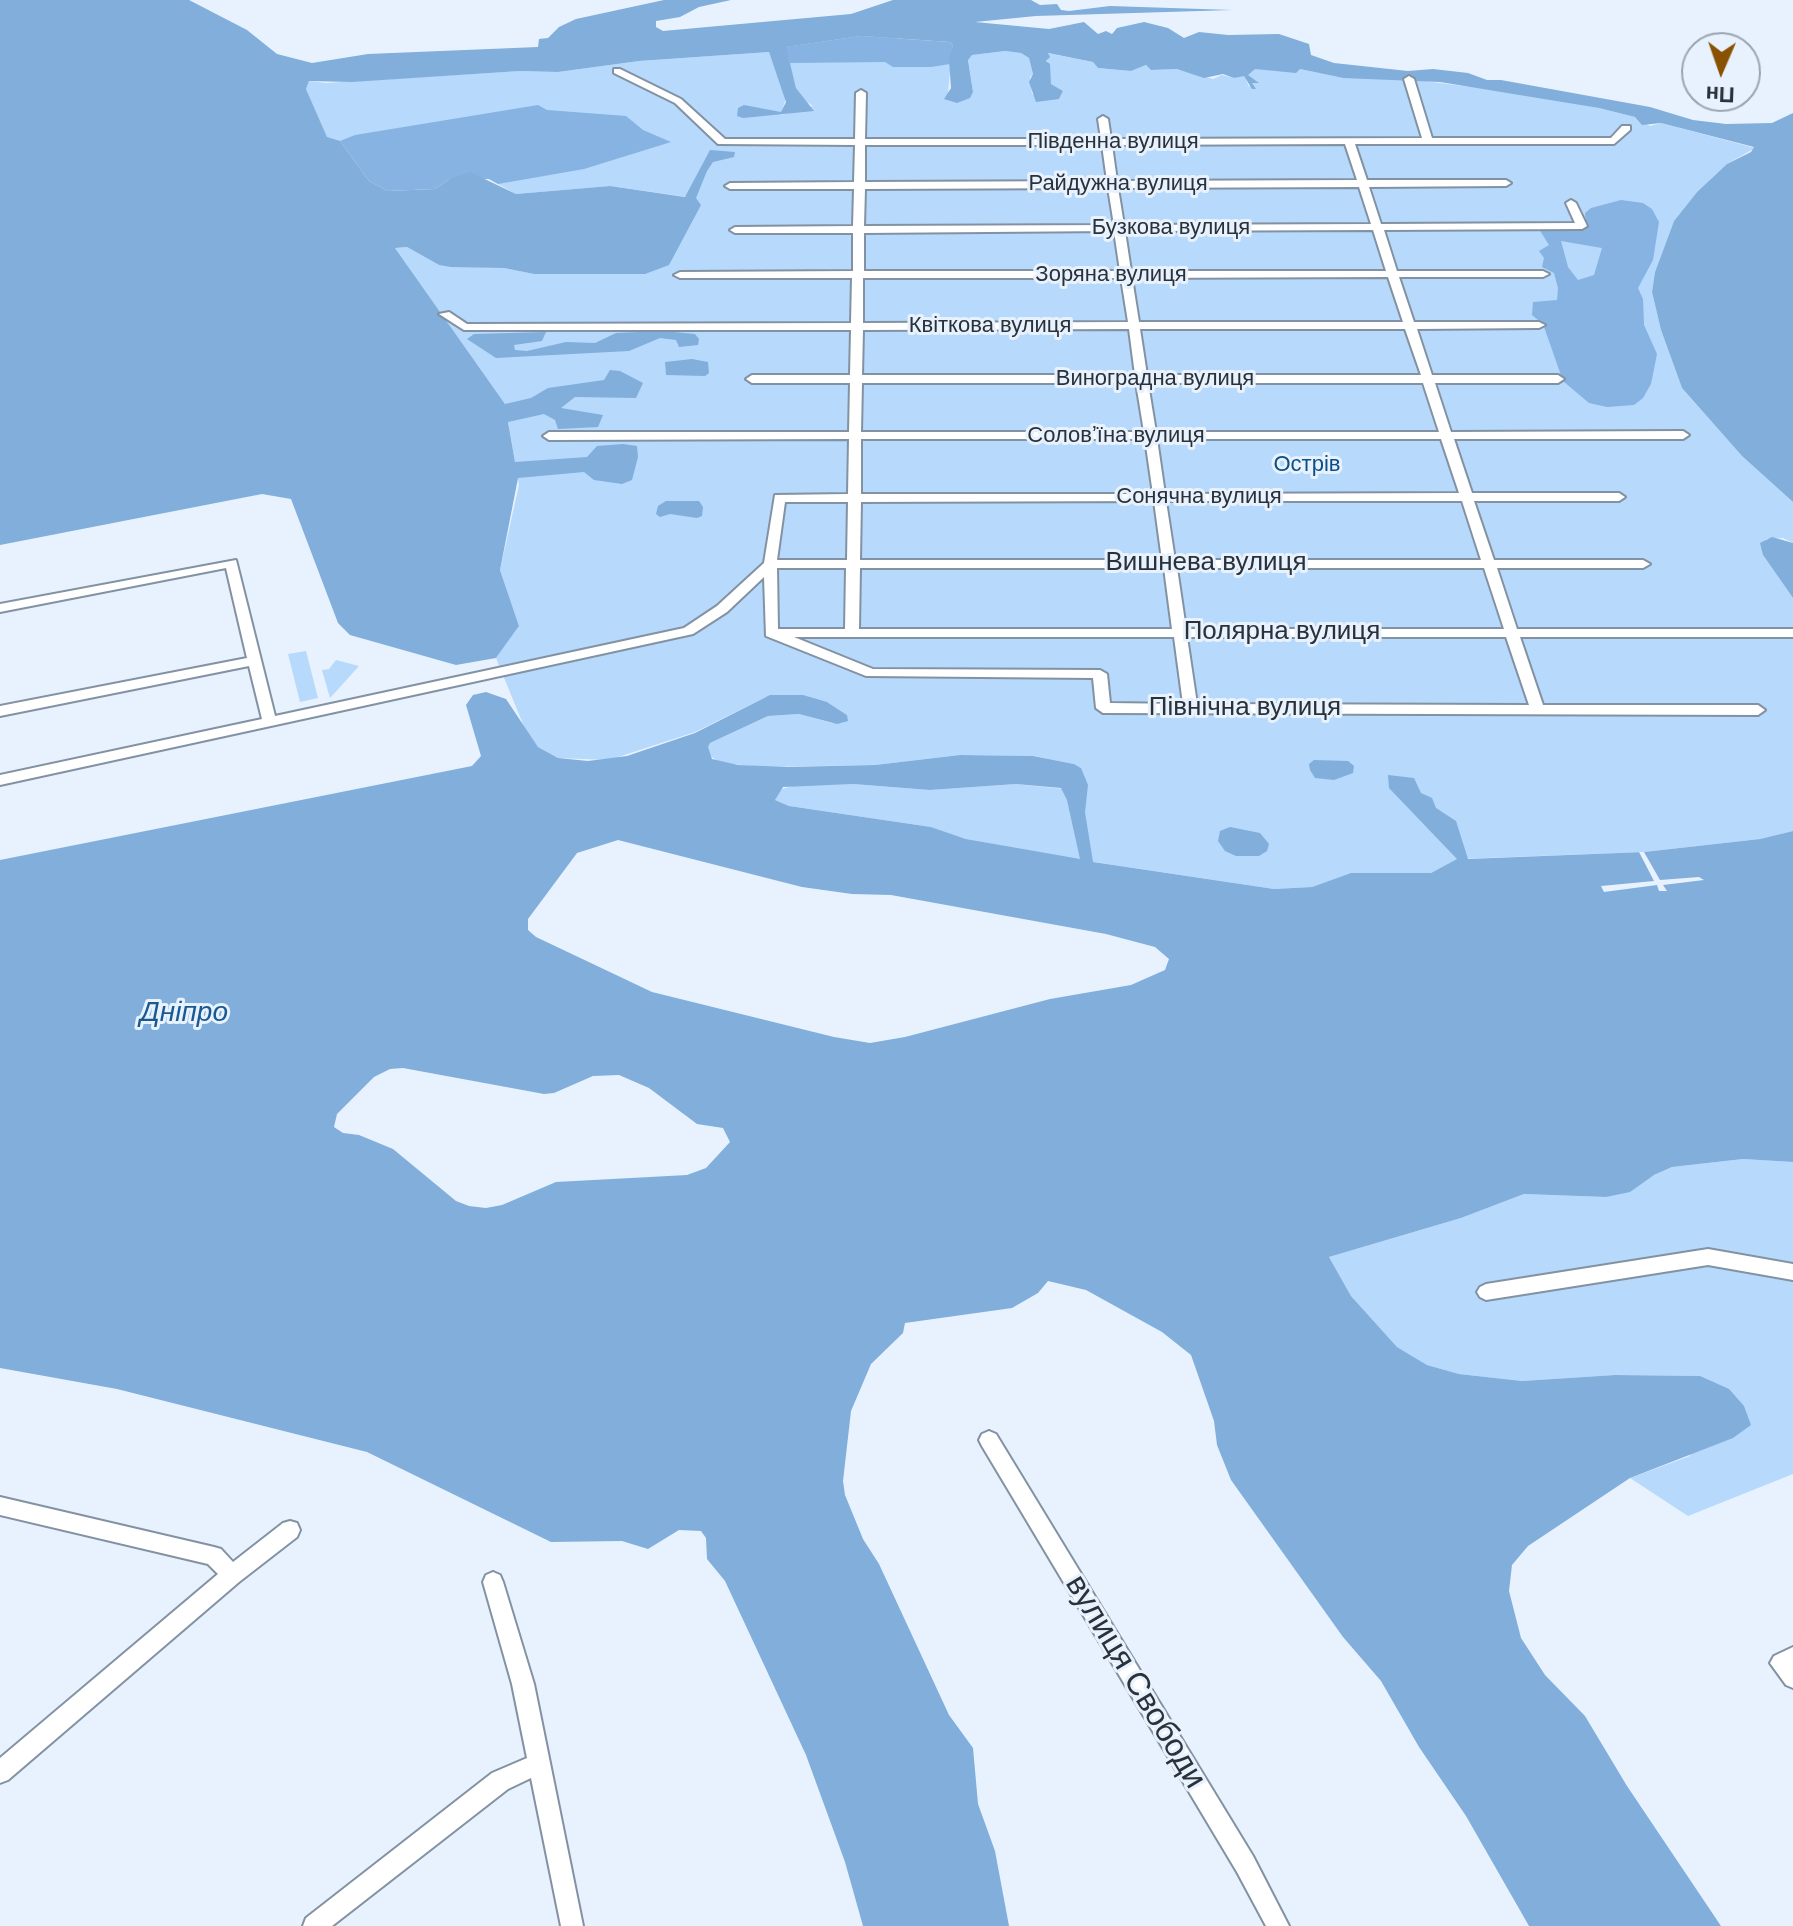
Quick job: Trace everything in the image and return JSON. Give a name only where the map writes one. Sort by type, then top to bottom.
[{"type":"street","name":"Південна вулиця","points":[[617,71],[678,101],[722,142],[1614,141],[1626,128]]},
{"type":"street","points":[[1409,79],[1428,142]]},
{"type":"street","points":[[852,632],[861,93]]},
{"type":"street","points":[[1103,119],[1191,708]]},
{"type":"street","points":[[1349,142],[1537,709]]},
{"type":"street","name":"Райдужна вулиця","points":[[730,186],[1506,183]]},
{"type":"street","name":"Бузкова вулиця","points":[[735,230],[1582,226],[1571,203]]},
{"type":"street","name":"Зоряна вулиця","points":[[680,275],[1543,274]]},
{"type":"street","name":"Квіткова вулиця","points":[[445,314],[464,327],[1539,325]]},
{"type":"street","name":"Виноградна вулиця","points":[[752,379],[1558,379]]},
{"type":"street","name":"Соловʼїна вулиця","points":[[549,436],[1683,435]]},
{"type":"street","name":"Сонячна вулиця","points":[[770,564],[779,498],[1619,497]]},
{"type":"street","points":[[0,608],[231,563],[252,661],[270,723]]},
{"type":"street","points":[[770,564],[771,633]]},
{"type":"street","points":[[0,780],[688,631],[722,609],[770,564]]},
{"type":"street","name":"Вишнева вулиця","points":[[770,564],[1643,564]]},
{"type":"street","name":"Полярна вулиця","points":[[771,633],[1793,633]]},
{"type":"street","name":"Північна вулиця","points":[[771,633],[871,673],[1100,674],[1103,708],[1758,710]]},
{"type":"street","points":[[0,711],[252,661]]},
{"type":"street","points":[[1486,1292],[1708,1257],[1793,1272]]},
{"type":"street","name":"вулиця Свободи","points":[[989,1440],[1245,1864],[1278,1926]]},
{"type":"street","points":[[0,1506],[214,1556],[232,1575]]},
{"type":"street","points":[[0,1772],[232,1575],[290,1530]]},
{"type":"street","points":[[493,1582],[523,1684],[572,1926]]},
{"type":"street","points":[[1793,1657],[1781,1663],[1793,1678]]},
{"type":"street","points":[[314,1926],[500,1781],[540,1763]]},
{"type":"green space","name":"Острів","points":[[861,36],[890,37],[952,50],[948,93],[973,92],[968,59],[972,55],[1005,51],[1021,53],[1029,58],[1033,74],[1030,77],[1032,94],[1059,99],[1063,91],[1051,84],[1046,53],[1093,62],[1098,68],[1131,71],[1146,65],[1151,70],[1177,69],[1213,79],[1222,75],[1234,78],[1244,74],[1249,87],[1252,82],[1247,75],[1254,69],[1300,69],[1343,78],[1401,78],[1525,94],[1599,108],[1635,117],[1650,126],[1661,123],[1755,148],[1727,164],[1697,192],[1674,221],[1655,272],[1652,292],[1661,330],[1682,388],[1742,456],[1793,502],[1793,543],[1783,538],[1766,539],[1763,555],[1793,598],[1793,831],[1760,839],[1644,852],[1458,859],[1431,873],[1352,873],[1312,887],[1274,889],[1080,860],[966,839],[931,827],[789,806],[775,800],[778,790],[797,785],[853,784],[930,790],[1016,784],[1074,790],[1081,768],[1074,764],[1033,756],[960,755],[875,765],[764,767],[720,763],[709,755],[707,747],[710,743],[768,716],[799,714],[832,723],[847,715],[827,702],[766,697],[695,732],[609,760],[558,758],[538,747],[525,729],[496,658],[519,626],[500,570],[519,485],[505,404],[395,248],[407,247],[439,265],[504,268],[534,274],[695,198],[610,186],[516,194],[489,179],[450,179],[327,138],[306,89],[309,81],[326,83],[520,71],[558,72],[639,61],[769,52],[786,97],[781,115],[813,106],[796,88],[785,47]]},
{"type":"green space","points":[[306,651],[318,698],[300,702],[288,654]]},
{"type":"green space","points":[[336,660],[359,666],[330,698],[322,670],[329,669]]},
{"type":"green space","points":[[1743,1159],[1793,1162],[1793,1474],[1688,1516],[1630,1478],[1690,1456],[1700,1376],[1615,1375],[1522,1381],[1459,1374],[1427,1365],[1397,1347],[1351,1296],[1329,1257],[1461,1218],[1524,1194],[1606,1197],[1672,1167]]},
{"type":"shaded area","points":[[861,36],[950,42],[953,45],[950,64],[893,67],[885,62],[790,63],[785,47]]},
{"type":"shaded area","points":[[538,105],[547,110],[626,116],[643,130],[671,142],[584,169],[498,184],[489,179],[450,179],[435,189],[388,191],[369,181],[340,141],[355,135]]},
{"type":"shaded area","points":[[1621,200],[1643,203],[1652,209],[1659,222],[1653,260],[1638,288],[1643,299],[1644,325],[1657,354],[1651,384],[1643,398],[1634,405],[1607,407],[1589,403],[1563,381],[1543,324],[1532,315],[1533,302],[1557,300],[1558,288],[1554,273],[1542,267],[1544,258],[1539,251],[1549,245],[1539,229],[1586,229],[1585,213],[1591,208]],"holes":[[[1561,241],[1602,248],[1594,275],[1578,280],[1568,267]]]},
{"type":"water","points":[[0,0],[189,0],[247,30],[277,54],[312,63],[368,54],[538,47],[539,39],[548,38],[559,27],[576,19],[664,0],[731,0],[699,7],[680,17],[656,21],[656,27],[663,31],[851,14],[893,0],[1031,0],[1040,5],[1057,4],[1061,10],[1069,11],[1110,6],[1232,10],[1036,16],[975,22],[1049,29],[1084,22],[1098,34],[1106,31],[1112,34],[1117,28],[1144,22],[1168,28],[1184,38],[1199,32],[1279,34],[1309,44],[1311,55],[1334,63],[1408,71],[1433,69],[1468,73],[1487,80],[1650,107],[1693,120],[1726,124],[1772,123],[1793,113],[1793,502],[1742,456],[1682,388],[1661,330],[1652,292],[1655,272],[1674,221],[1697,192],[1727,164],[1751,152],[1754,147],[1661,123],[1642,125],[1635,117],[1599,108],[1440,82],[1343,78],[1300,69],[1296,73],[1255,69],[1248,75],[1259,83],[1252,83],[1256,89],[1252,89],[1244,76],[1234,78],[1223,74],[1204,78],[1177,69],[1151,70],[1146,65],[1131,71],[1098,68],[1093,62],[1048,53],[1050,57],[1046,61],[1050,64],[1051,84],[1063,91],[1059,99],[1036,102],[1029,82],[1033,74],[1029,58],[1021,53],[1005,51],[972,55],[968,60],[973,92],[970,98],[957,103],[944,99],[951,88],[949,60],[953,45],[950,42],[861,36],[786,47],[796,88],[814,111],[743,118],[737,116],[738,108],[744,105],[781,112],[786,102],[769,52],[639,61],[558,72],[520,71],[352,82],[309,81],[306,89],[327,137],[340,141],[369,181],[388,191],[435,189],[450,179],[470,172],[516,194],[610,186],[685,197],[710,150],[735,152],[734,157],[713,162],[707,171],[696,198],[701,205],[669,265],[645,274],[534,274],[504,268],[451,267],[439,265],[407,247],[395,248],[505,404],[531,398],[548,388],[604,380],[610,370],[620,371],[643,383],[636,398],[575,397],[561,408],[603,415],[598,427],[558,429],[555,420],[544,414],[508,422],[515,462],[587,457],[597,446],[623,444],[637,446],[638,457],[632,480],[622,484],[594,480],[584,472],[518,478],[500,570],[519,626],[496,658],[456,665],[350,635],[338,623],[291,499],[262,494],[0,545]]},
{"type":"water","points":[[663,331],[695,334],[699,339],[698,345],[679,347],[676,340],[660,338],[629,351],[496,358],[467,339],[474,334],[546,332],[542,341],[514,345],[515,350],[527,351],[566,342],[595,343],[616,333]]},
{"type":"water","points":[[692,359],[708,362],[709,373],[705,376],[666,375],[665,362]]},
{"type":"water","points":[[666,501],[699,501],[703,507],[702,516],[670,514],[660,517],[656,514],[658,506]]},
{"type":"water","points":[[1772,537],[1793,543],[1793,598],[1763,555],[1760,543]]},
{"type":"water","name":"Дніпро","points":[[486,692],[506,699],[538,747],[558,758],[588,761],[627,756],[695,733],[770,695],[803,695],[827,702],[847,715],[848,721],[837,724],[799,714],[768,716],[710,743],[708,747],[712,759],[738,765],[788,767],[875,765],[960,755],[1033,756],[1074,764],[1081,768],[1088,785],[1085,812],[1093,862],[1274,889],[1312,887],[1351,873],[1431,873],[1457,859],[1389,788],[1388,775],[1414,778],[1421,793],[1432,798],[1436,808],[1456,821],[1468,859],[1644,852],[1760,839],[1793,831],[1793,1162],[1743,1159],[1672,1167],[1630,1192],[1606,1197],[1524,1194],[1461,1218],[1329,1257],[1351,1296],[1397,1347],[1427,1365],[1459,1374],[1522,1381],[1615,1375],[1700,1376],[1729,1389],[1744,1406],[1751,1425],[1733,1438],[1630,1478],[1528,1546],[1512,1565],[1509,1591],[1521,1638],[1545,1675],[1585,1716],[1627,1786],[1721,1926],[1529,1926],[1466,1816],[1419,1747],[1381,1681],[1343,1637],[1231,1480],[1217,1445],[1214,1421],[1191,1355],[1162,1332],[1086,1290],[1048,1281],[1038,1293],[1012,1308],[905,1323],[903,1333],[871,1364],[851,1411],[843,1481],[845,1495],[863,1539],[879,1564],[949,1715],[973,1748],[978,1804],[995,1851],[1009,1926],[863,1926],[845,1862],[806,1755],[725,1581],[707,1559],[706,1538],[701,1531],[679,1530],[648,1549],[622,1541],[551,1542],[367,1452],[117,1389],[0,1368],[0,860],[472,766],[481,756],[466,705],[473,695]],"holes":[[[853,784],[930,790],[1016,784],[1061,788],[1067,800],[1080,859],[966,839],[931,827],[789,806],[775,800],[783,787]],[[618,840],[802,887],[852,894],[891,895],[1106,934],[1155,947],[1169,959],[1165,970],[1131,985],[1050,999],[905,1037],[870,1043],[834,1037],[652,992],[536,937],[528,930],[528,919],[577,853]],[[403,1068],[544,1094],[554,1093],[593,1076],[619,1075],[649,1088],[697,1124],[723,1128],[730,1142],[706,1168],[687,1175],[556,1182],[502,1205],[486,1208],[469,1206],[456,1201],[393,1149],[359,1135],[343,1133],[334,1127],[337,1114],[374,1077],[390,1069]]]},
{"type":"water","points":[[1314,760],[1348,761],[1354,766],[1353,773],[1334,780],[1315,778],[1309,764]]},
{"type":"water","points":[[1230,827],[1260,833],[1269,844],[1267,851],[1259,856],[1236,856],[1225,851],[1218,841],[1220,831]]},
{"type":"pier","points":[[1639,852],[1644,852],[1660,880],[1699,877],[1704,880],[1663,885],[1667,891],[1659,891],[1657,885],[1604,892],[1601,886],[1654,881]]}]
